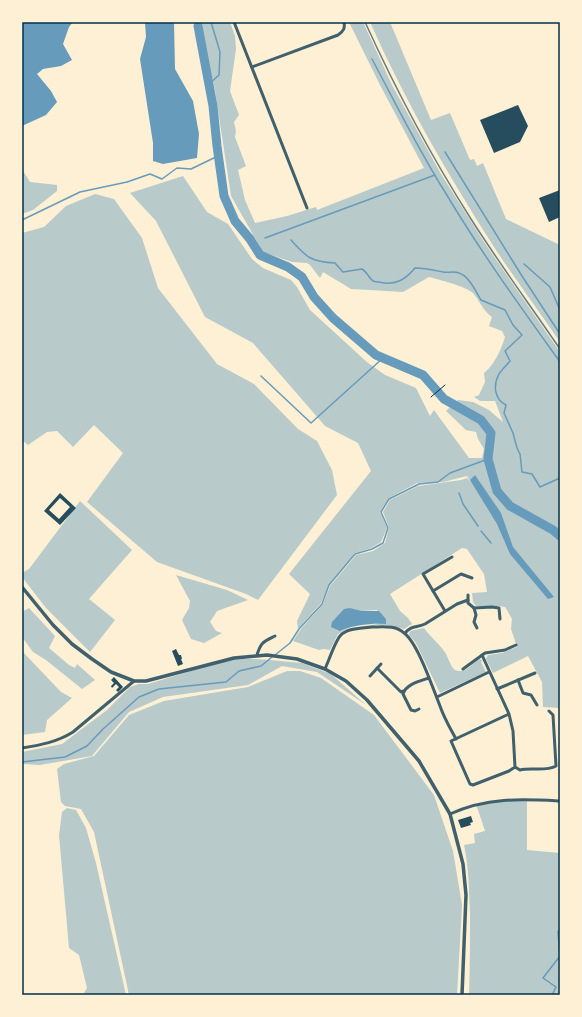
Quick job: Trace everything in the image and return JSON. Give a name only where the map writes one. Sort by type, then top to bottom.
[{"type":"street","points":[[234,22],[307,208]]},
{"type":"street","points":[[252,67],[338,35],[345,27],[344,22]]},
{"type":"street","points":[[444,611],[423,574],[452,557]]},
{"type":"street","points":[[433,591],[461,574],[472,578]]},
{"type":"street","points":[[22,587],[72,644],[111,672],[134,681],[146,681],[227,660],[257,655],[267,655],[297,659],[325,669],[346,681],[357,690],[394,731],[419,762],[450,814],[463,864],[466,895],[462,995]]},
{"type":"street","points":[[468,595],[468,603],[474,608],[476,615],[474,622],[477,628]]},
{"type":"street","points":[[404,633],[410,627],[425,624],[444,611],[468,600]]},
{"type":"street","points":[[474,608],[499,608],[500,619]]},
{"type":"street","points":[[325,669],[340,636],[346,632],[357,629],[386,627],[400,630],[414,646],[437,696],[440,707],[456,739]]},
{"type":"street","points":[[257,655],[263,642],[275,636]]},
{"type":"street","points":[[463,669],[486,653],[505,650],[516,645]]},
{"type":"street","points":[[482,655],[509,714],[512,727],[515,767]]},
{"type":"street","points":[[370,676],[381,664]]},
{"type":"street","points":[[377,668],[401,692],[403,691]]},
{"type":"street","points":[[437,696],[489,672]]},
{"type":"street","points":[[497,689],[535,673]]},
{"type":"street","points":[[403,691],[407,687],[429,678]]},
{"type":"street","points":[[518,680],[523,692],[531,695],[537,705]]},
{"type":"street","points":[[22,748],[48,744],[63,738],[73,732],[134,681]]},
{"type":"street","points":[[403,691],[411,710],[415,711],[420,709]]},
{"type":"street","points":[[515,767],[520,770],[528,768],[550,769],[556,766],[552,715],[549,711]]},
{"type":"street","points":[[509,714],[451,741],[470,784],[473,785],[509,771],[515,767]]},
{"type":"street","points":[[555,745],[560,745]]},
{"type":"street","points":[[450,814],[483,802],[521,798],[560,801]]},
{"type":"path","points":[[431,397],[445,385]]},
{"type":"shaded area","points":[[199,22],[230,22],[235,36],[236,49],[230,91],[239,115],[234,122],[236,131],[235,137],[246,166],[238,170],[245,200],[255,223],[287,216],[316,207],[317,210],[424,168],[380,85],[349,22],[363,22],[392,85],[441,174],[484,242],[560,352],[560,708],[543,707],[542,682],[528,656],[493,673],[486,659],[488,655],[502,653],[517,647],[511,629],[512,619],[505,607],[476,606],[473,602],[472,593],[487,592],[484,574],[467,549],[462,548],[390,594],[400,611],[412,624],[404,629],[386,625],[378,625],[345,630],[338,634],[330,650],[319,650],[293,641],[301,629],[323,604],[330,586],[356,555],[373,551],[385,543],[389,528],[383,512],[390,500],[418,486],[461,480],[467,478],[471,483],[467,476],[443,482],[417,483],[389,498],[380,512],[387,528],[381,542],[371,548],[355,553],[329,585],[321,603],[298,629],[297,621],[310,594],[289,574],[371,471],[358,443],[325,426],[253,343],[205,317],[156,221],[130,193],[183,176],[207,212],[228,224],[252,259],[263,268],[291,280],[297,287],[310,310],[368,363],[385,375],[416,388],[430,416],[434,410],[469,458],[482,458],[484,449],[476,432],[466,430],[446,411],[458,400],[473,402],[489,410],[503,422],[495,401],[480,401],[474,397],[479,395],[485,382],[484,373],[497,356],[505,337],[502,331],[489,326],[492,317],[486,312],[473,293],[458,286],[429,277],[403,292],[351,289],[323,272],[320,278],[307,263],[292,262],[263,252],[231,196],[215,90]],"holes":[[[349,608],[362,611],[377,610],[386,619],[378,624],[340,631]]]},
{"type":"shaded area","points":[[370,22],[390,22],[431,120],[450,113],[470,160],[474,159],[477,166],[483,163],[506,219],[560,245],[560,342],[502,259],[460,193],[412,109]]},
{"type":"shaded area","points":[[22,169],[30,182],[57,185],[57,191],[33,210],[22,214]]},
{"type":"shaded area","points":[[95,194],[114,199],[142,238],[158,288],[217,364],[254,384],[298,429],[317,441],[332,470],[337,495],[258,600],[246,594],[157,562],[87,502],[123,453],[94,425],[73,447],[57,431],[47,432],[28,445],[22,440],[22,233],[44,227],[66,206]]},
{"type":"shaded area","points":[[80,501],[132,550],[89,599],[115,620],[90,652],[46,608],[22,577],[22,573],[29,569]]},
{"type":"shaded area","points":[[176,575],[227,590],[248,600],[217,611],[210,622],[216,631],[222,633],[204,643],[191,639],[182,620],[189,608],[190,601]]},
{"type":"shaded area","points":[[29,608],[55,636],[49,648],[69,665],[75,668],[77,664],[95,680],[82,689],[46,660],[33,652],[22,637],[22,612]]},
{"type":"shaded area","points":[[424,628],[444,650],[454,669],[458,671],[465,670],[480,659],[483,661],[481,662],[486,672],[440,693],[416,643],[409,635],[410,631]]},
{"type":"shaded area","points":[[22,651],[61,692],[72,698],[47,720],[45,732],[22,735]]},
{"type":"shaded area","points":[[234,658],[302,663],[331,674],[366,705],[317,672],[282,666],[248,685],[163,697],[129,712],[92,756],[40,765],[22,764],[22,752],[62,744],[107,710],[130,687],[139,684],[148,684]]},
{"type":"shaded area","points":[[287,671],[300,671],[321,678],[374,715],[434,795],[453,851],[462,905],[457,995],[129,995],[94,832],[81,809],[65,806],[61,802],[57,769],[64,764],[94,756],[129,715],[164,701],[248,687]]},
{"type":"shaded area","points":[[527,799],[527,850],[560,853],[560,995],[469,995],[470,914],[468,871],[464,845],[475,843],[474,834],[485,831],[476,804]]},
{"type":"shaded area","points":[[67,808],[76,810],[86,828],[96,863],[126,995],[83,995],[87,988],[79,955],[69,948],[59,835],[62,812]]},
{"type":"water","points":[[22,22],[73,22],[69,27],[63,44],[72,60],[61,66],[43,69],[37,74],[51,91],[57,102],[46,115],[22,126]]},
{"type":"water","points":[[145,22],[174,22],[175,69],[193,101],[199,134],[197,158],[163,164],[153,161],[153,143],[140,59],[146,37]]},
{"type":"water","points":[[475,475],[501,513],[513,547],[554,597],[548,599],[510,554],[497,524],[470,480]]},
{"type":"water","points":[[350,608],[362,611],[379,611],[386,619],[386,624],[363,625],[340,631],[331,627],[332,622],[344,609]]},
{"type":"building","points":[[518,105],[528,126],[520,142],[494,153],[480,120]]},
{"type":"building","points":[[560,190],[560,217],[549,222],[539,198]]},
{"type":"building","points":[[60,493],[76,508],[60,525],[44,511]],"holes":[[[60,498],[70,507],[59,519],[49,510]]]},
{"type":"building","points":[[176,649],[179,655],[181,655],[183,664],[178,666],[172,651]]},
{"type":"building","points":[[114,677],[123,687],[118,692],[116,690],[119,687],[116,684],[112,688],[111,686],[114,683],[111,680]]},
{"type":"building","points":[[471,816],[473,822],[470,823],[471,825],[461,828],[458,820]]},
{"type":"waterway","points":[[209,84],[219,75],[220,52],[211,22]]},
{"type":"waterway","points":[[198,26],[213,106],[224,196],[235,221],[250,239],[260,255],[288,267],[302,277],[314,297],[333,318],[376,355],[423,375],[444,399],[481,420],[491,433],[488,459],[497,491],[510,506],[553,530],[560,536]]},
{"type":"waterway","points":[[372,59],[416,143],[458,214],[560,362]]},
{"type":"waterway","points":[[445,152],[560,334]]},
{"type":"waterway","points":[[22,220],[80,192],[127,182],[150,174],[162,179],[177,168],[191,169],[218,156]]},
{"type":"waterway","points":[[265,238],[435,175]]},
{"type":"waterway","points":[[291,240],[310,258],[335,263],[343,272],[362,269],[375,282],[390,283],[399,281],[415,268],[459,273],[466,277],[481,300],[505,310],[513,325],[522,335],[505,351],[510,361],[500,372],[495,387],[499,399],[506,405],[504,413],[520,454],[522,472],[532,474],[540,487],[560,478]]},
{"type":"waterway","points":[[524,264],[550,287],[560,310]]},
{"type":"waterway","points":[[261,376],[311,423],[383,358]]},
{"type":"waterway","points":[[275,655],[290,643],[299,629],[322,604],[329,585],[355,554],[372,549],[383,543],[388,528],[381,512],[389,499],[419,484],[438,482],[450,473],[488,459]]},
{"type":"waterway","points":[[459,493],[463,504],[478,526]]},
{"type":"waterway","points":[[481,531],[491,543]]},
{"type":"waterway","points":[[22,762],[65,757],[87,746],[103,729],[139,697],[159,689],[226,682],[239,671],[261,666],[272,657]]},
{"type":"waterway","points":[[560,928],[558,932],[560,956]]},
{"type":"waterway","points":[[552,995],[556,987],[543,978],[560,956]]},
{"type":"railway","points":[[365,22],[389,73],[456,195],[492,252],[560,349]]}]
